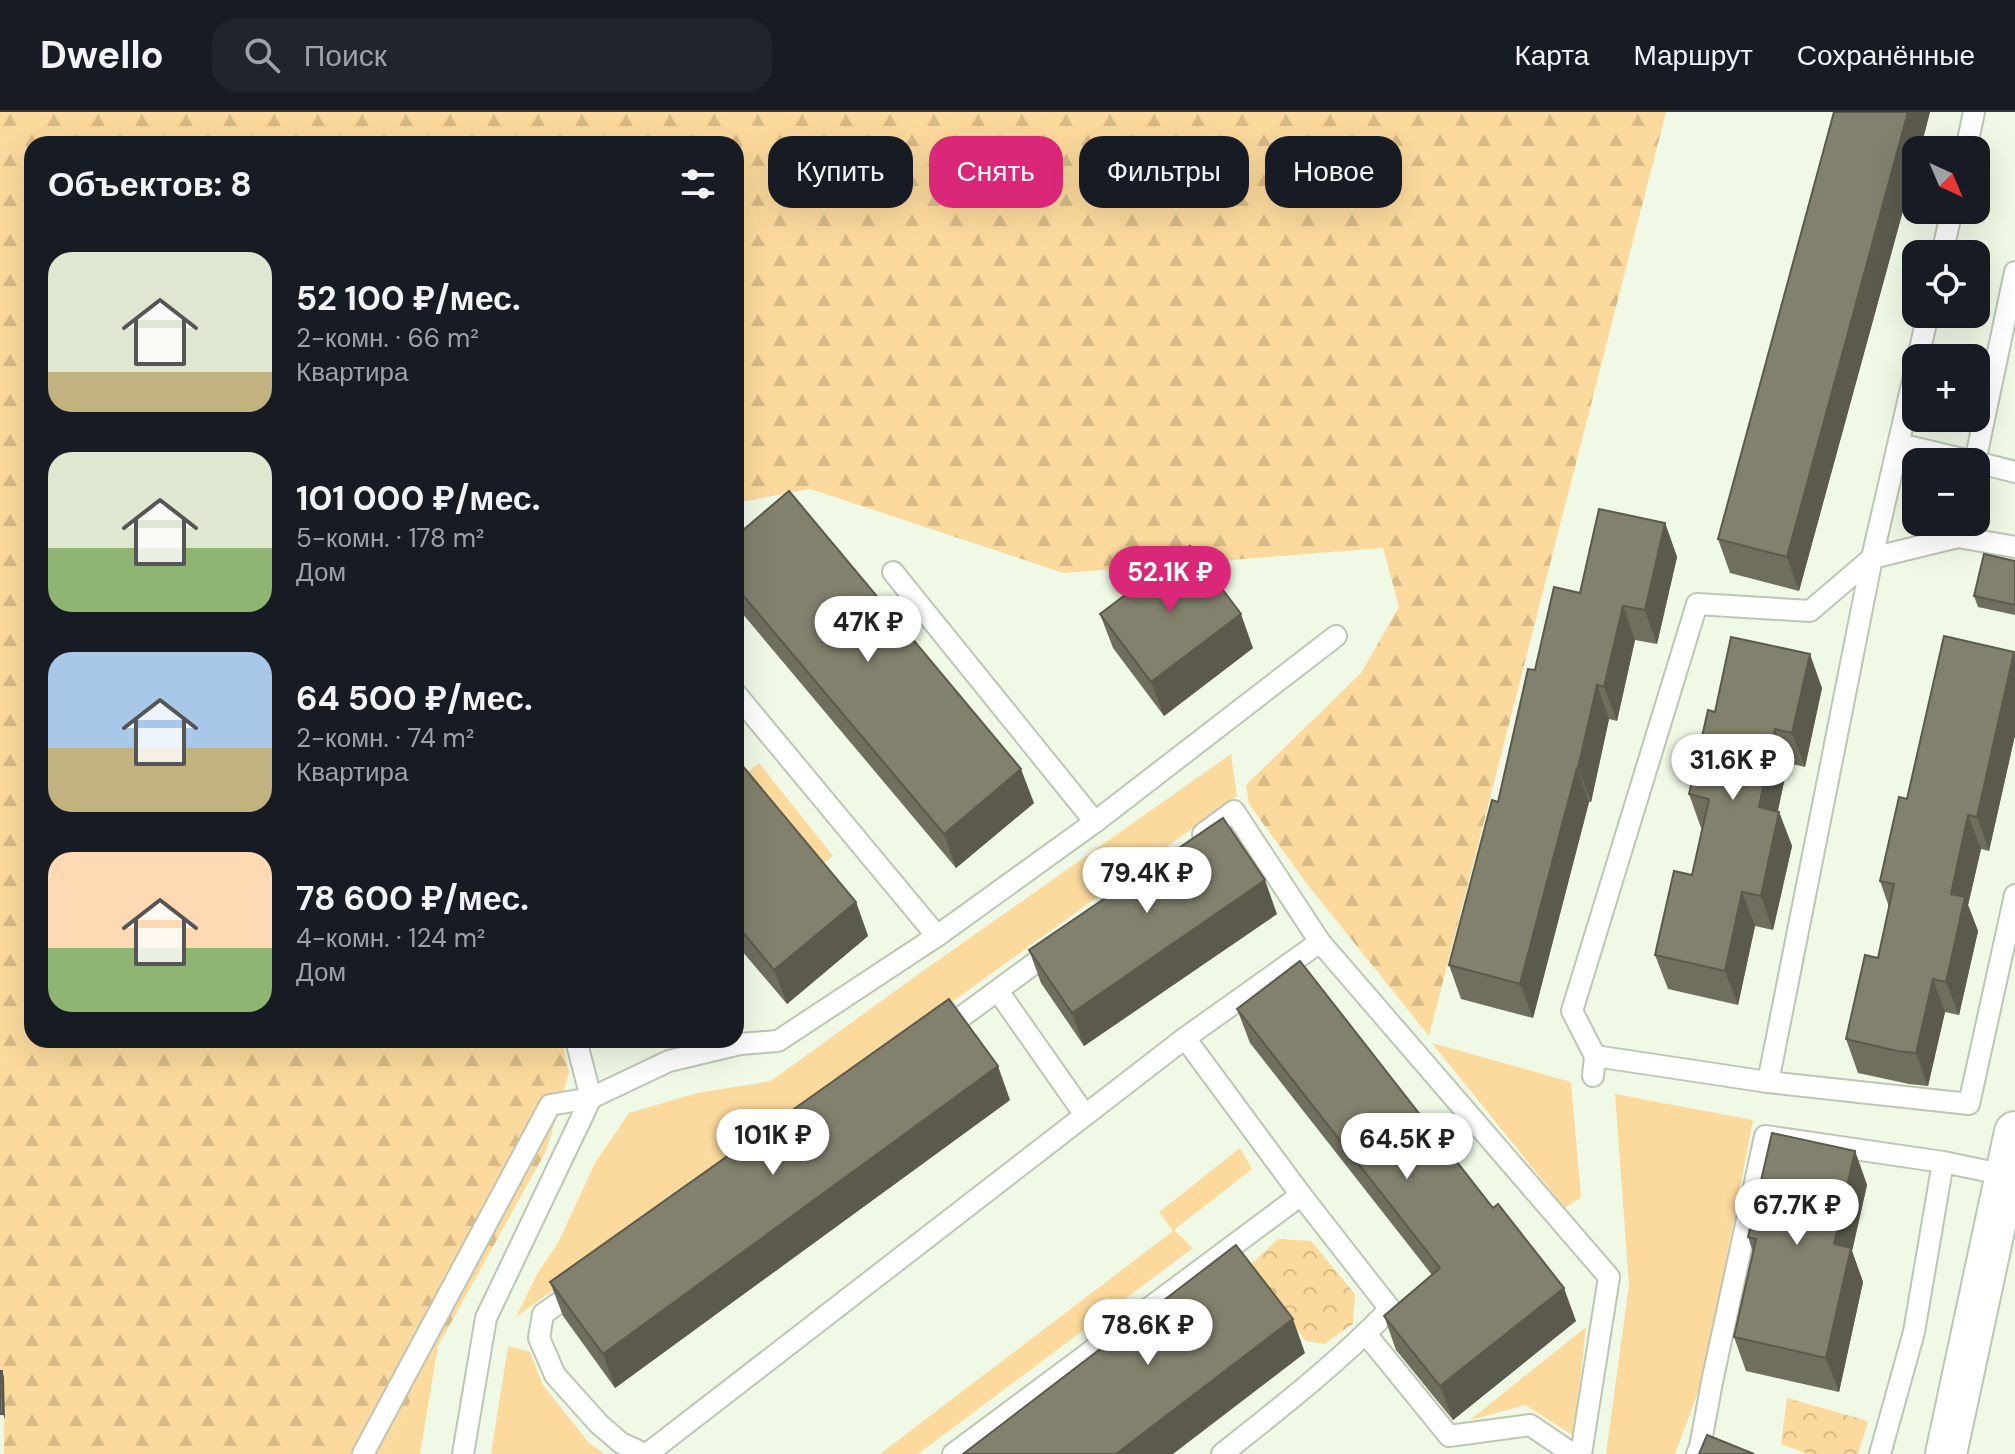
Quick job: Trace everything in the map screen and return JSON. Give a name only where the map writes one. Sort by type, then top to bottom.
[{"type":"street","points":[[1946,1454],[2015,1132]]},
{"type":"lane","points":[[1969,136],[1974,112]]},
{"type":"lane","points":[[1978,448],[2015,272]]},
{"type":"lane","points":[[1768,1082],[1872,558],[1902,430]]},
{"type":"lane","points":[[1899,444],[1916,448]]},
{"type":"lane","points":[[1990,466],[2015,472]]},
{"type":"lane","points":[[1941,536],[1872,558],[1810,611],[1697,604],[1572,1011],[1594,1066],[1969,1104],[2015,895]]},
{"type":"lane","points":[[1979,536],[2015,547]]},
{"type":"lane","points":[[893,572],[1095,822]]},
{"type":"lane","points":[[744,1044],[778,1041],[937,936],[1095,822],[1336,636]]},
{"type":"lane","points":[[744,704],[937,936]]},
{"type":"lane","points":[[1184,849],[1234,811],[1320,942],[1609,1277],[1581,1454]]},
{"type":"lane","points":[[920,1046],[1073,934]]},
{"type":"lane","points":[[595,1277],[543,1314],[539,1338],[555,1375],[599,1424],[621,1443],[646,1454],[1185,1038],[1320,942]]},
{"type":"lane","points":[[998,991],[1085,1115]]},
{"type":"lane","points":[[1185,1038],[1390,1309],[1366,1334],[1222,1454]]},
{"type":"lane","points":[[463,1454],[486,1318],[591,1098],[578,1048]]},
{"type":"lane","points":[[363,1454],[550,1105],[591,1098],[669,1061],[723,1048]]},
{"type":"lane","points":[[1697,1454],[1765,1136],[1943,1162],[2006,1175]]},
{"type":"lane","points":[[1881,1454],[1914,1332],[1943,1162]]},
{"type":"lane","points":[[953,1454],[1301,1195]]},
{"type":"lane","points":[[1366,1334],[1449,1436],[1530,1425],[1573,1454]]},
{"type":"green space","points":[[0,112],[1666,112],[1429,1036],[1307,884],[1249,804],[1246,785],[1361,673],[1399,607],[1383,548],[1064,573],[810,489],[744,501],[744,136],[24,136],[24,1048],[564,1048],[569,1073],[547,1149],[438,1346],[384,1454],[4,1454],[4,1377],[0,1377]]},
{"type":"green space","points":[[1231,754],[1237,796],[516,1317],[537,1274],[558,1243],[595,1163],[629,1113],[697,1093],[771,1081]]},
{"type":"green space","points":[[759,763],[833,856],[818,867],[745,775]]},
{"type":"green space","points":[[1432,1043],[1571,1082],[1581,1197],[1565,1208]]},
{"type":"green space","points":[[1615,1094],[1753,1120],[1704,1376],[1675,1454],[1606,1454],[1629,1285]]},
{"type":"green space","points":[[1240,1148],[1252,1169],[1174,1230],[1193,1248],[918,1454],[880,1454],[1173,1231],[1159,1212]]},
{"type":"green space","points":[[1278,1239],[1311,1241],[1355,1294],[1353,1324],[1324,1344],[1306,1341],[1248,1267]]},
{"type":"green space","points":[[1586,1327],[1574,1436],[1525,1405],[1470,1420]]},
{"type":"green space","points":[[438,1346],[420,1454],[384,1454]]},
{"type":"green space","points":[[508,1346],[530,1352],[543,1385],[589,1443],[605,1454],[491,1454]]},
{"type":"green space","points":[[1787,1398],[1868,1421],[1858,1454],[1808,1454],[1781,1444]]},
{"type":"building","points":[[1834,112],[1908,112],[1787,557],[1718,539]]},
{"type":"building","points":[[789,491],[1021,769],[944,834],[744,596],[744,529]]},
{"type":"building","points":[[1599,509],[1665,523],[1645,610],[1623,606],[1604,687],[1597,685],[1520,984],[1449,965],[1492,800],[1498,802],[1528,669],[1535,670],[1554,587],[1580,593]]},
{"type":"building","points":[[1190,546],[1241,614],[1151,682],[1100,614]]},
{"type":"building","points":[[1984,554],[2015,561],[2015,605],[1974,596]]},
{"type":"building","points":[[1944,636],[2014,652],[1977,817],[1968,815],[1951,894],[1965,897],[1946,982],[1933,979],[1916,1053],[1846,1039],[1865,955],[1878,958],[1894,884],[1880,881],[1899,797],[1907,799]]},
{"type":"building","points":[[1731,637],[1810,654],[1792,733],[1775,729],[1759,807],[1779,812],[1761,896],[1742,892],[1725,971],[1655,955],[1674,871],[1692,875],[1709,799],[1689,794],[1708,710],[1715,712]]},
{"type":"building","points":[[744,768],[856,902],[774,970],[744,934]]},
{"type":"building","points":[[1223,818],[1265,880],[1072,1013],[1029,950]]},
{"type":"building","points":[[1300,961],[1493,1208],[1498,1204],[1564,1288],[1440,1386],[1384,1316],[1440,1268],[1237,1009]]},
{"type":"building","points":[[949,999],[998,1066],[603,1354],[550,1282]]},
{"type":"building","points":[[1772,1133],[1855,1151],[1834,1244],[1851,1248],[1826,1358],[1734,1337],[1756,1239],[1748,1237]]},
{"type":"building","points":[[1236,1245],[1293,1319],[1116,1454],[963,1454]]},
{"type":"building","points":[[2,1371],[3,1414],[0,1414]]},
{"type":"building","points":[[1707,1435],[1754,1454],[1699,1454]]}]
